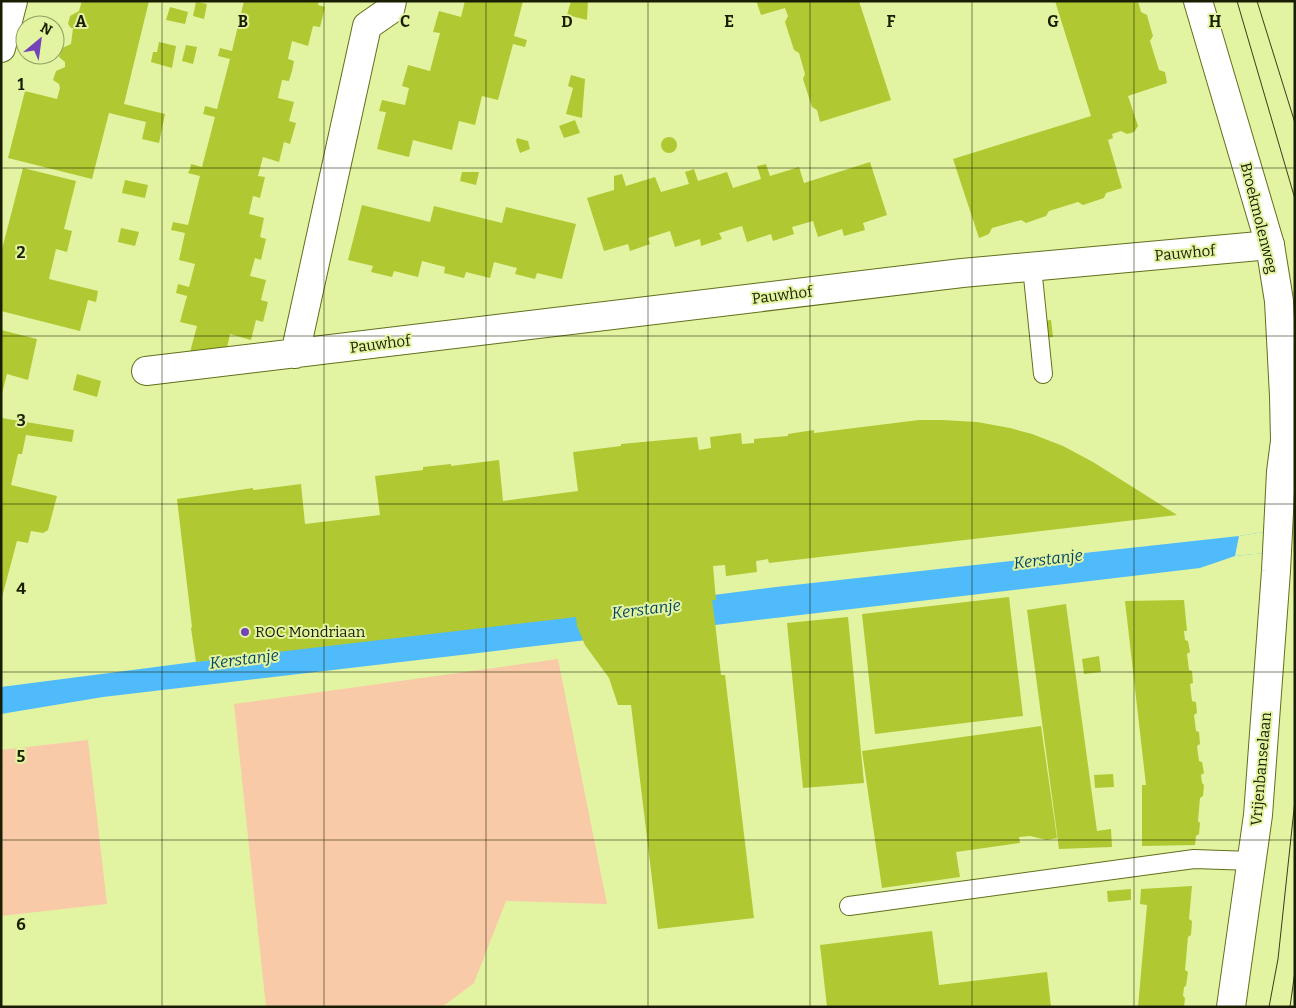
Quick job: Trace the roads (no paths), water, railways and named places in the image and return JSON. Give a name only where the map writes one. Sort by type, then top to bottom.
[{"type":"street","points":[[1,48],[13,1]]},
{"type":"street","points":[[295,354],[367,26],[390,10],[392,1]]},
{"type":"street","name":"Broekmolenweg","points":[[1198,1],[1270,246],[1279,302],[1285,441],[1278,530]]},
{"type":"street","name":"Pauwhof","points":[[146,371],[962,273],[1270,246]]},
{"type":"street","name":"Vrijenbanselaan","points":[[1231,1007],[1258,815],[1278,530]]},
{"type":"lane","points":[[1032,267],[1043,374]]},
{"type":"lane","points":[[849,906],[1194,859],[1252,861]]},
{"type":"water","name":"Kerstanje","points":[[1295,527],[1295,550],[1235,556],[1200,568],[103,697],[1,714],[1,687],[776,587],[1239,536]]},
{"type":"tram line","points":[[1237,1],[1295,199]]},
{"type":"tram line","points":[[1257,1],[1295,123]]},
{"type":"tram line","points":[[1269,1007],[1278,959],[1295,800]]},
{"type":"tram line","points":[[1290,1007],[1295,971]]},
{"type":"place","name":"ROC Mondriaan","points":[[245,632]]}]
